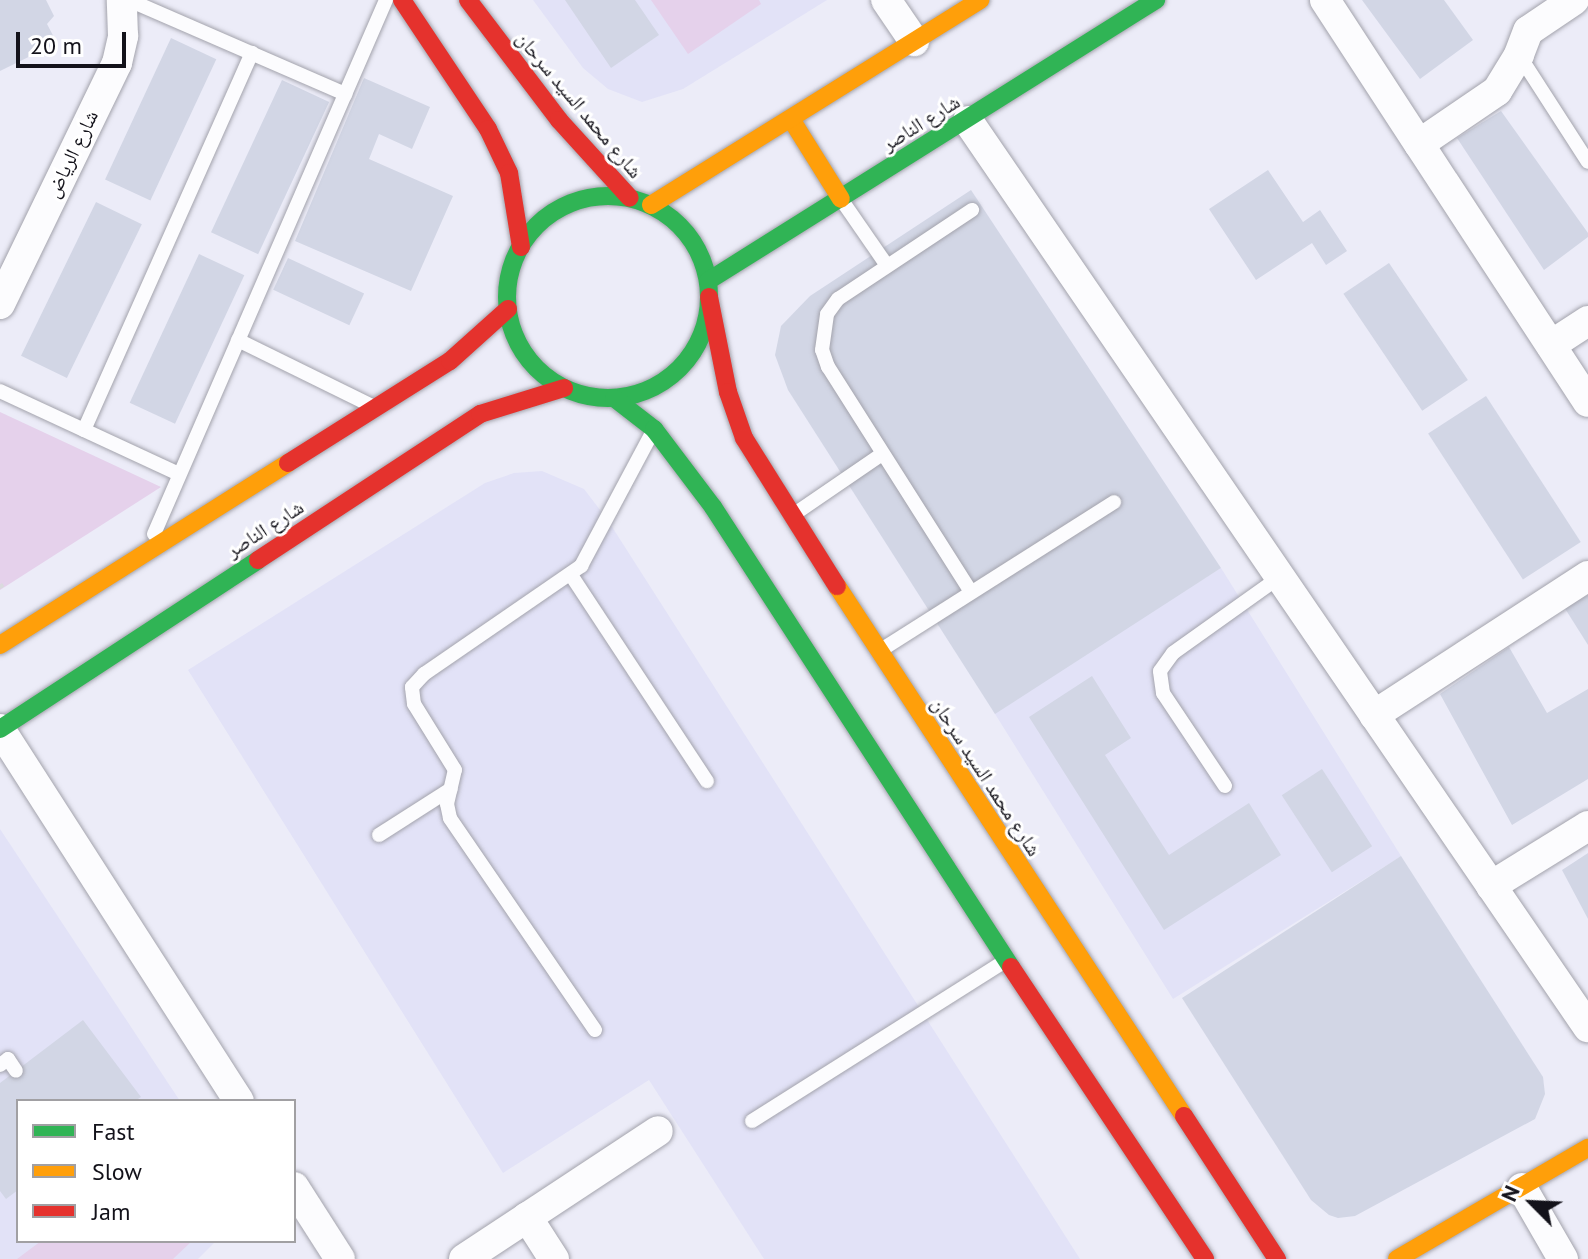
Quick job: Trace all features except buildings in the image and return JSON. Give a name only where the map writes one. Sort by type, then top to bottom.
[{"type":"street","name":"شارع الرياض","points":[[0,304],[117,63],[123,36],[122,0]]},
{"type":"street","points":[[402,0],[469,88],[509,173],[521,247]]},
{"type":"street","name":"شارع محمد السيد سرحان","points":[[468,0],[504,63],[630,198]]},
{"type":"street","points":[[886,0],[914,41]]},
{"type":"street","points":[[651,205],[980,0]]},
{"type":"street","name":"شارع الناصر","points":[[708,289],[841,199],[1156,0]]},
{"type":"street","points":[[1325,0],[1588,402]]},
{"type":"street","points":[[1419,144],[1497,91],[1519,55],[1528,31],[1574,0]]},
{"type":"street","points":[[791,119],[841,199]]},
{"type":"street","points":[[968,121],[1588,1027]]},
{"type":"street","points":[[609,196],[630,198],[651,205],[672,218],[690,236],[708,289],[700,340],[673,374],[635,395],[614,398],[564,388],[532,364],[513,329],[508,309],[508,287],[521,247],[534,229],[568,205],[609,196]]},
{"type":"street","name":"شارع محمد السيد سرحان","points":[[708,289],[728,392],[756,477],[790,517],[1140,1066],[1277,1259]]},
{"type":"street","points":[[0,645],[385,408],[450,361],[508,309]]},
{"type":"street","points":[[1551,345],[1588,321]]},
{"type":"street","name":"شارع الناصر","points":[[0,729],[414,448],[480,414],[564,388]]},
{"type":"street","points":[[614,398],[654,429],[720,503],[1007,959],[1100,1090],[1205,1259]]},
{"type":"street","points":[[1374,715],[1588,576]]},
{"type":"street","points":[[0,729],[238,1099]]},
{"type":"street","points":[[1491,886],[1588,826]]},
{"type":"street","points":[[464,1259],[658,1131]]},
{"type":"street","points":[[1397,1259],[1588,1148]]},
{"type":"street","points":[[1522,1188],[1563,1259]]},
{"type":"street","points":[[296,1190],[340,1259]]},
{"type":"street","points":[[527,1217],[554,1259]]},
{"type":"lane","points":[[129,0],[345,94]]},
{"type":"lane","points":[[146,553],[386,0]]},
{"type":"lane","points":[[84,430],[252,53]]},
{"type":"lane","points":[[1519,55],[1588,162]]},
{"type":"lane","points":[[841,199],[886,264]]},
{"type":"lane","points":[[971,592],[828,367],[822,350],[822,332],[827,314],[838,299],[886,264],[972,210]]},
{"type":"lane","points":[[238,340],[385,408]]},
{"type":"lane","points":[[0,391],[179,474]]},
{"type":"lane","points":[[595,1030],[450,818],[447,804],[456,777],[453,764],[414,704],[412,687],[424,674],[571,575],[588,555],[654,429]]},
{"type":"lane","points":[[790,517],[882,454]]},
{"type":"lane","points":[[878,652],[1114,502]]},
{"type":"lane","points":[[571,575],[707,781]]},
{"type":"lane","points":[[1225,786],[1163,693],[1160,671],[1173,653],[1278,578]]},
{"type":"lane","points":[[379,835],[451,789]]},
{"type":"lane","points":[[752,1121],[1007,959]]},
{"type":"lane","points":[[0,1065],[8,1059],[16,1071]]},
{"type":"shaded area","points":[[533,0],[827,0],[683,89],[642,102],[608,89],[583,68]]},
{"type":"shaded area","points":[[651,0],[759,0],[761,4],[688,54]]},
{"type":"shaded area","points":[[0,412],[161,487],[0,590]]},
{"type":"shaded area","points":[[542,471],[584,489],[607,519],[1080,1259],[764,1259],[649,1080],[503,1173],[188,670],[485,483],[514,473]]},
{"type":"shaded area","points":[[1221,568],[1401,856],[1173,999],[993,711]]},
{"type":"shaded area","points":[[0,829],[179,1099],[16,1099],[16,1243],[214,1243],[198,1259],[0,1259]]},
{"type":"shaded area","points":[[38,1243],[190,1243],[173,1259],[17,1259]]},
{"type":"traffic: fast","points":[[708,281],[1156,0]]},
{"type":"traffic: fast","points":[[608,196],[647,204],[679,226],[701,258],[709,297],[701,336],[679,368],[647,390],[608,398],[569,390],[537,368],[515,336],[507,297],[515,258],[537,226],[569,204],[608,196]]},
{"type":"traffic: fast","points":[[614,398],[654,429],[713,507],[1011,967]]},
{"type":"traffic: fast","points":[[0,729],[258,560]]},
{"type":"traffic: slow","points":[[651,205],[980,0]]},
{"type":"traffic: slow","points":[[791,119],[841,199]]},
{"type":"traffic: slow","points":[[0,645],[288,463]]},
{"type":"traffic: slow","points":[[837,586],[1184,1116]]},
{"type":"traffic: slow","points":[[1397,1259],[1588,1148]]},
{"type":"traffic: jam","points":[[402,0],[488,129],[509,173],[521,247]]},
{"type":"traffic: jam","points":[[468,0],[559,120],[630,198]]},
{"type":"traffic: jam","points":[[709,297],[728,392],[744,438],[837,586]]},
{"type":"traffic: jam","points":[[288,463],[450,361],[508,309]]},
{"type":"traffic: jam","points":[[258,560],[480,414],[564,388]]},
{"type":"traffic: jam","points":[[1011,967],[1205,1259]]},
{"type":"traffic: jam","points":[[1184,1116],[1277,1259]]}]
